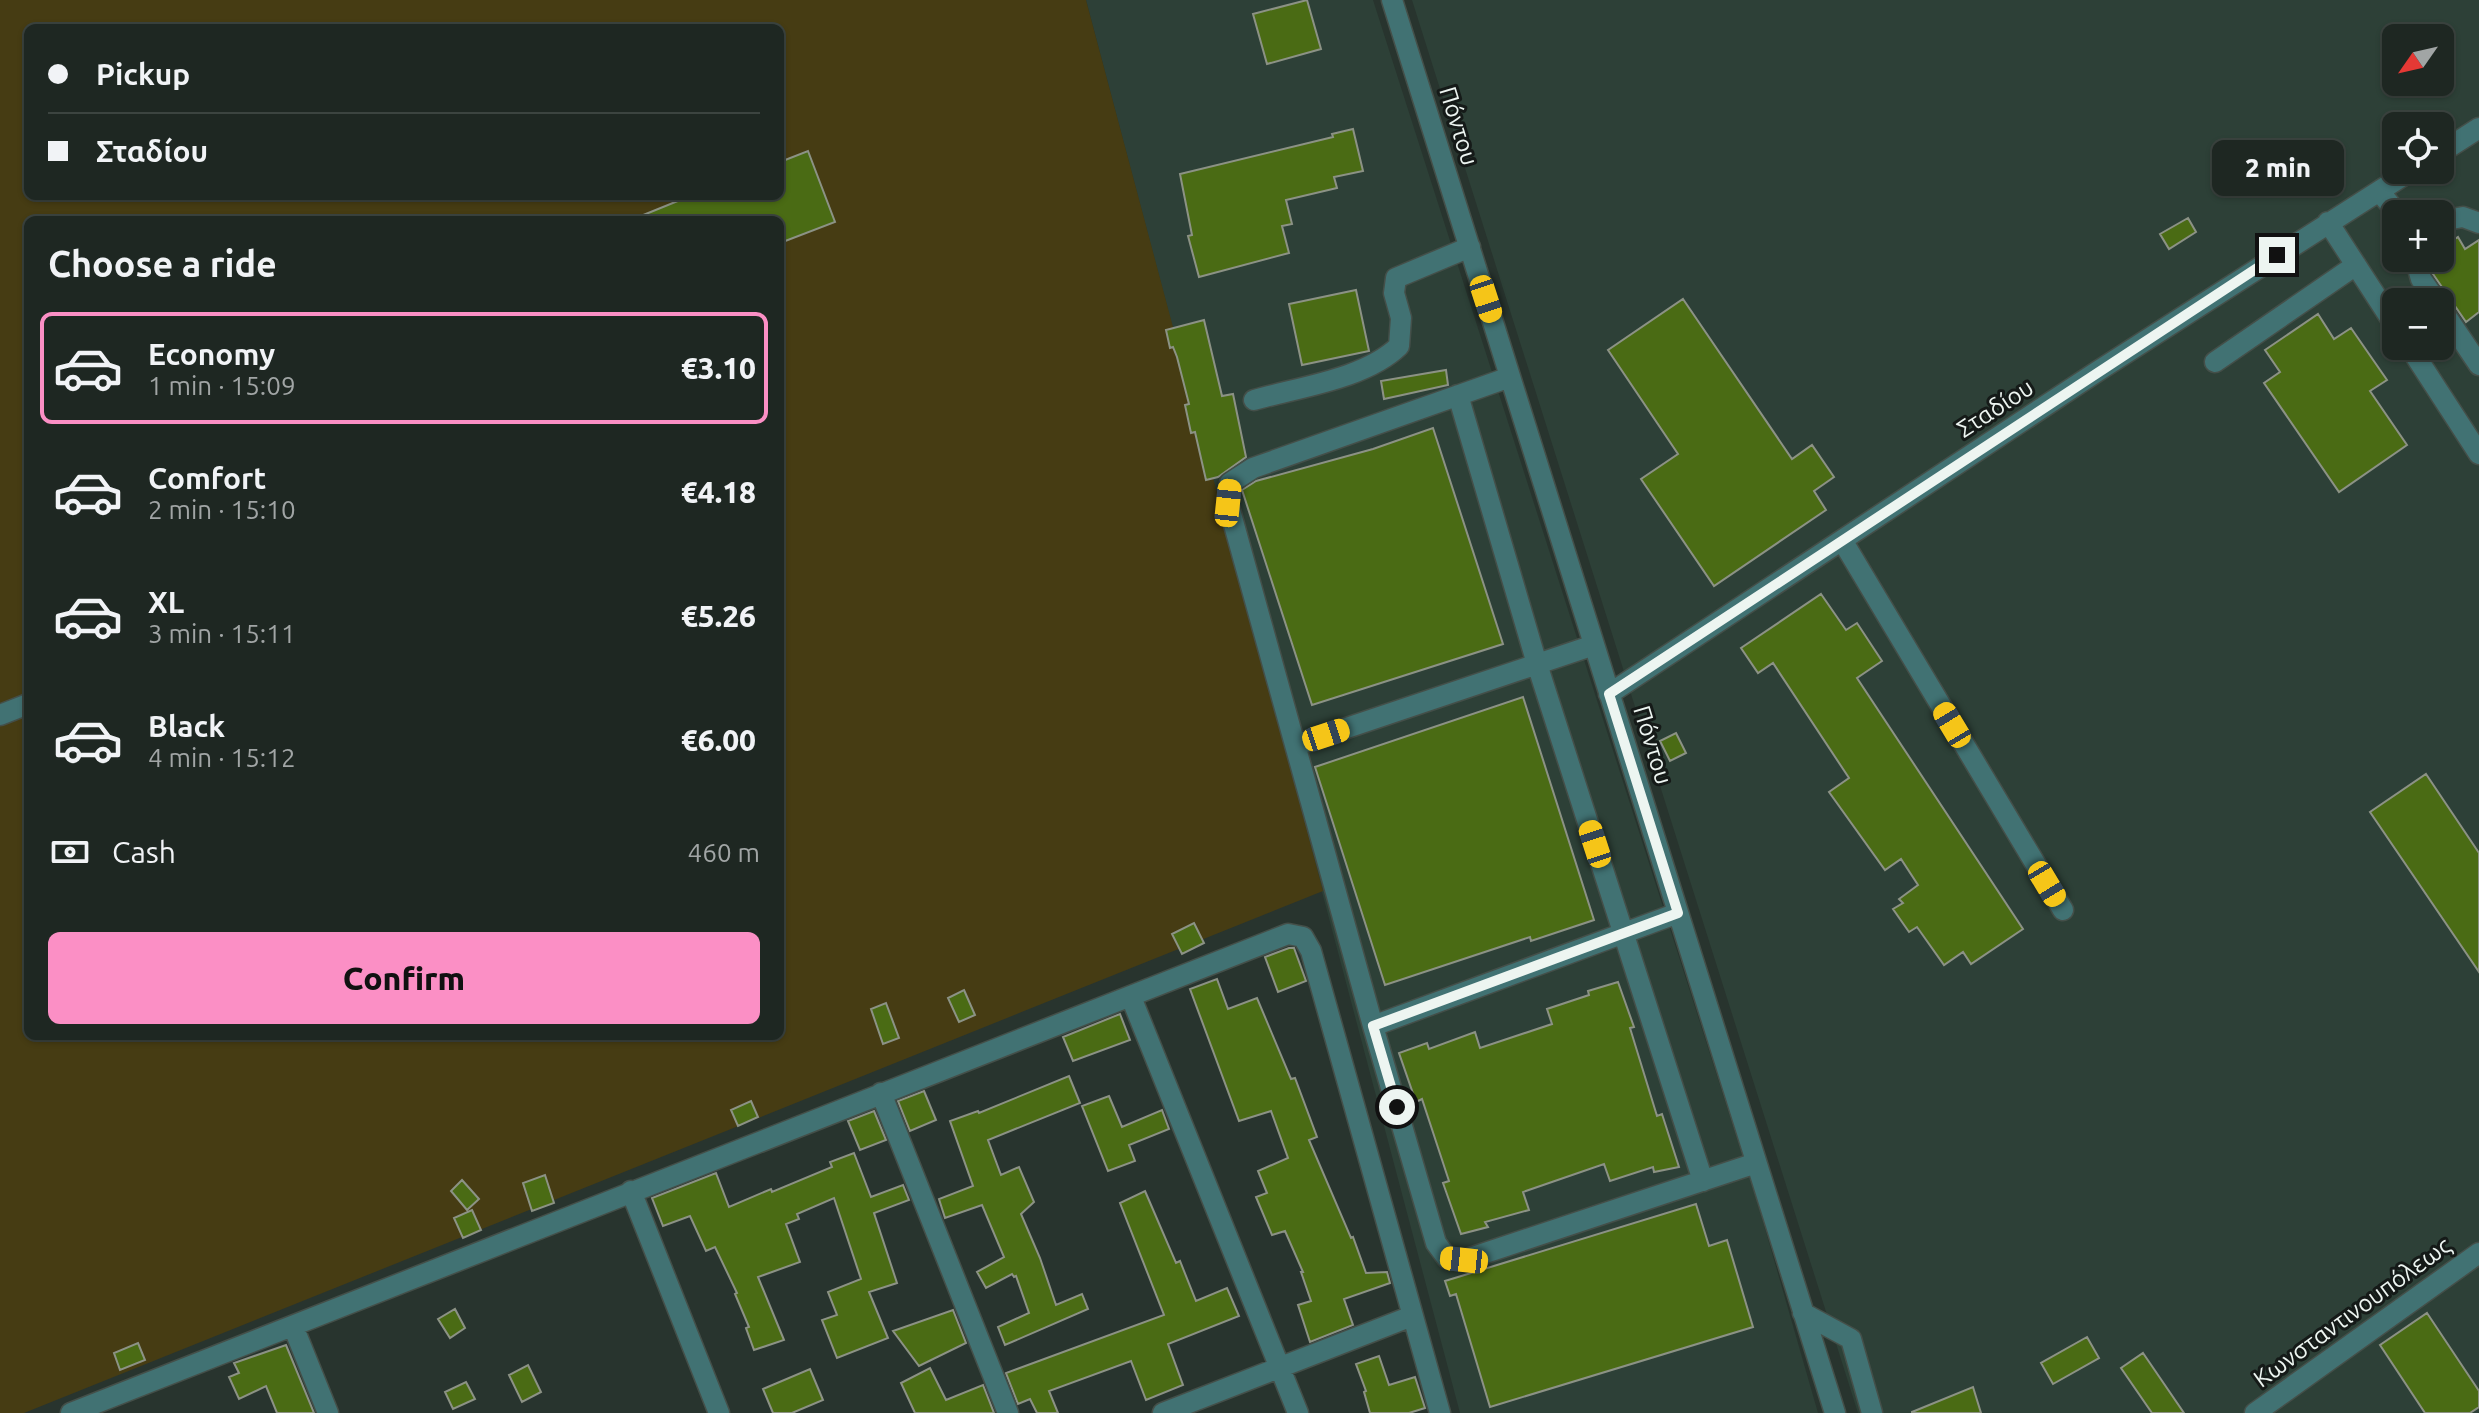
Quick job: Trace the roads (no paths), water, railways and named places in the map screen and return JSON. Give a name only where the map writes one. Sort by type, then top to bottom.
[{"type":"street","name":"Πόντου","points":[[1392,0],[1835,1413]]},
{"type":"street","points":[[2454,144],[2479,128]]},
{"type":"street","name":"Σταδίου","points":[[1609,694],[2390,184]]},
{"type":"street","points":[[2379,191],[2386,200]]},
{"type":"street","points":[[2454,219],[2463,217],[2479,223]]},
{"type":"street","points":[[2328,222],[2382,305]]},
{"type":"street","points":[[1254,400],[1365,369],[1390,355],[1399,346],[1401,318],[1394,293],[1396,278],[1470,247]]},
{"type":"street","points":[[2215,362],[2356,265]]},
{"type":"street","points":[[2454,328],[2479,365]]},
{"type":"street","points":[[2418,360],[2479,454]]},
{"type":"street","points":[[1510,377],[1253,468],[1230,483],[1228,503],[1436,1243],[1447,1258],[1464,1260],[1756,1163]]},
{"type":"street","points":[[1458,395],[1537,664],[1703,1181]]},
{"type":"street","points":[[1842,540],[2063,910]]},
{"type":"street","points":[[1296,745],[1594,645]]},
{"type":"street","points":[[0,715],[24,706]]},
{"type":"street","points":[[1373,1026],[1678,913]]},
{"type":"street","points":[[71,1413],[1288,934],[1303,937],[1311,951],[1440,1413]]},
{"type":"street","points":[[1131,997],[1298,1413]]},
{"type":"street","points":[[881,1093],[1008,1413]]},
{"type":"street","points":[[631,1191],[719,1413]]},
{"type":"street","name":"Κωνσταντινουπόλεως","points":[[2255,1413],[2479,1253]]},
{"type":"street","points":[[1803,1313],[1851,1339],[1872,1413]]},
{"type":"street","points":[[1163,1413],[1412,1316]]},
{"type":"street","points":[[293,1326],[328,1413]]}]
